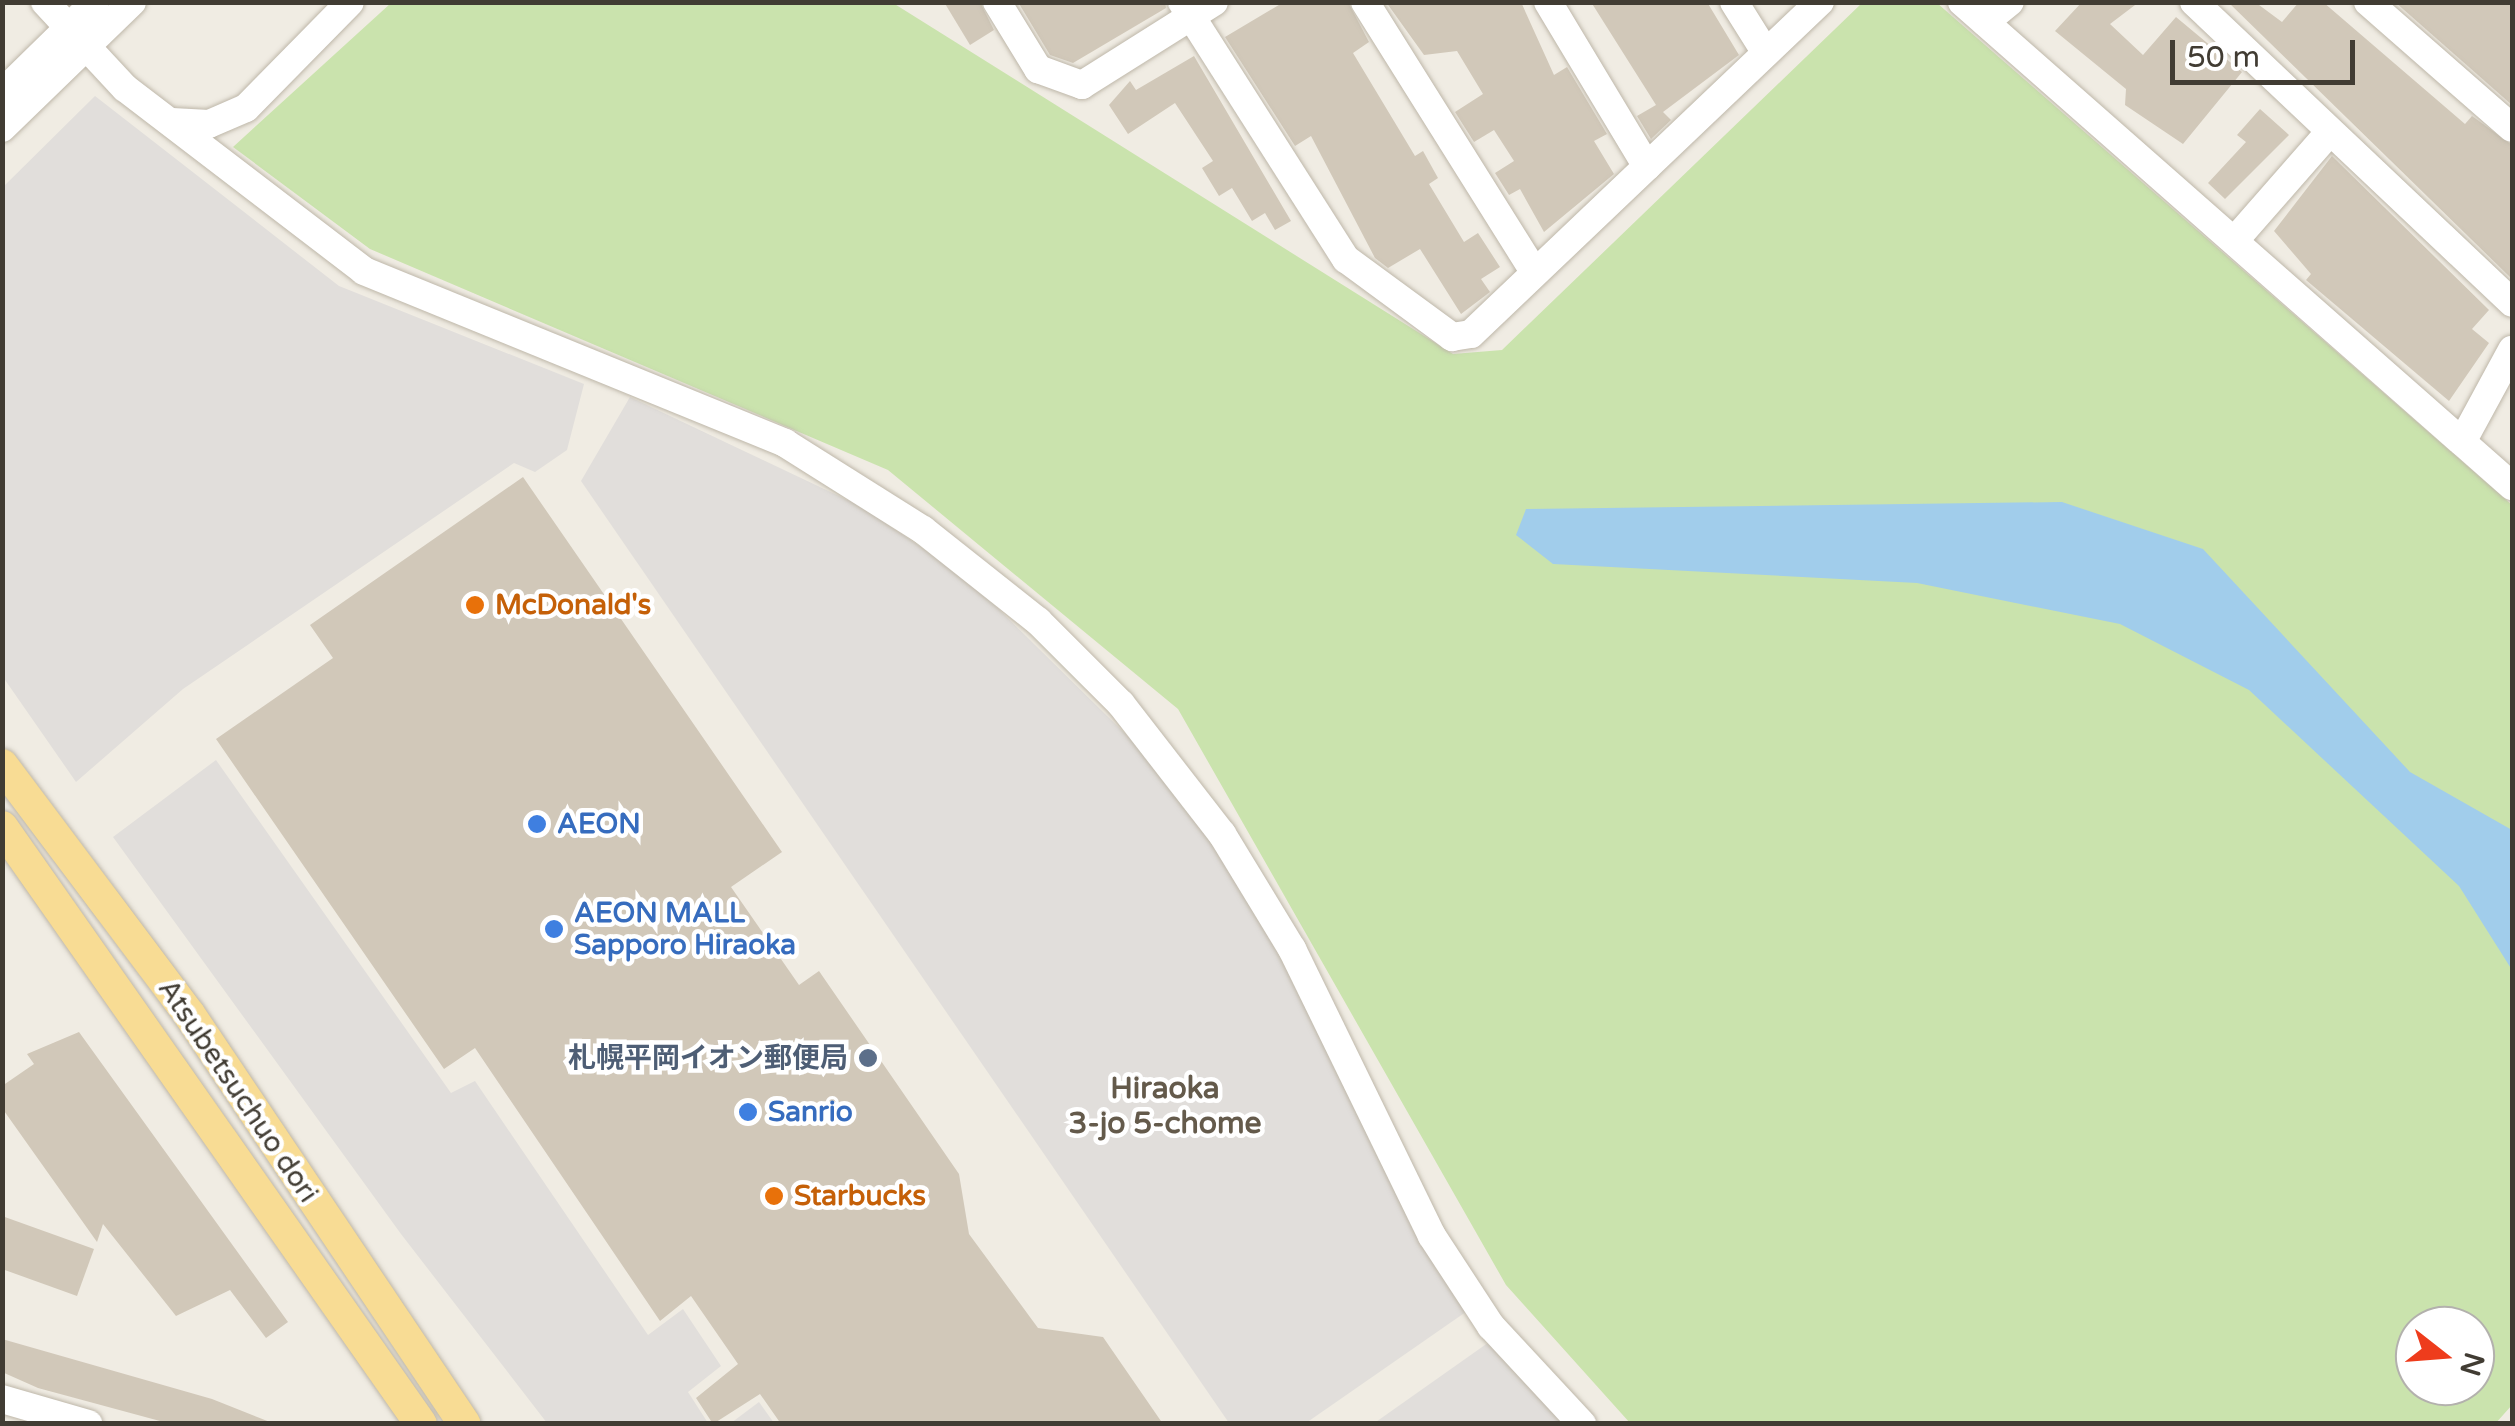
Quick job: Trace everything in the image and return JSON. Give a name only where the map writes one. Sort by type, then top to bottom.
[{"type":"main road","name":"Atsubetsuchuo dori","points":[[2,764],[190,1014],[464,1424]]},
{"type":"main road","name":"Atsubetsuchuo dori","points":[[2,826],[410,1419]]},
{"type":"street","points":[[45,2],[76,39],[172,122],[364,271],[785,443],[908,520],[1038,621],[1120,704],[1222,834],[1292,949],[1432,1236],[1491,1326],[1582,1424]]},
{"type":"street","points":[[2,128],[76,39],[96,2]]},
{"type":"street","points":[[2,93],[132,2]]},
{"type":"street","points":[[172,122],[235,116],[350,2]]},
{"type":"street","points":[[997,2],[1038,69],[1082,85],[1196,8],[1346,260],[1452,336],[1472,334],[1533,270],[1820,2]]},
{"type":"street","points":[[1365,2],[1533,270]]},
{"type":"street","points":[[1548,2],[1647,167]]},
{"type":"street","points":[[1734,2],[1766,53]]},
{"type":"street","points":[[1962,2],[2512,486]]},
{"type":"street","points":[[1984,22],[2010,2]]},
{"type":"street","points":[[2194,2],[2328,134],[2512,303]]},
{"type":"street","points":[[2368,2],[2512,128]]},
{"type":"street","points":[[2236,240],[2328,134]]},
{"type":"street","points":[[2462,442],[2512,350]]},
{"type":"street","points":[[2,1399],[88,1424]]},
{"type":"green space","points":[[391,3],[893,3],[1453,354],[1502,350],[1862,3],[1937,3],[2512,505],[2512,1405],[2495,1424],[1630,1423],[1506,1285],[1178,709],[888,470],[370,249],[233,147]]},
{"type":"shaded area","points":[[95,96],[339,286],[584,384],[567,450],[535,472],[514,463],[183,689],[76,782],[3,677],[2,188]]},
{"type":"shaded area","points":[[630,397],[860,506],[967,578],[1164,772],[1246,896],[1473,1307],[1306,1423],[1229,1423],[581,481]]},
{"type":"shaded area","points":[[216,760],[451,1093],[475,1081],[648,1335],[683,1309],[721,1366],[688,1392],[708,1423],[547,1423],[401,1234],[113,837]]},
{"type":"shaded area","points":[[1492,1340],[1570,1424],[1373,1424]]},
{"type":"shaded area","points":[[759,1402],[774,1423],[731,1423]]},
{"type":"water","points":[[2062,502],[2203,549],[2410,772],[2512,830],[2512,970],[2459,886],[2249,690],[2120,624],[1917,583],[1553,564],[1516,535],[1526,509]]},
{"type":"building","points":[[944,2],[980,2],[994,30],[970,45]]},
{"type":"building","points":[[1018,2],[1165,2],[1166,8],[1073,63],[1050,55]]},
{"type":"building","points":[[1284,2],[1348,2],[1369,42],[1353,53],[1415,156],[1423,151],[1438,178],[1429,184],[1464,242],[1478,233],[1500,267],[1481,279],[1490,292],[1461,314],[1420,249],[1388,268],[1375,258],[1311,136],[1295,146],[1225,37]]},
{"type":"building","points":[[1386,2],[1521,2],[1554,75],[1567,67],[1607,134],[1594,141],[1614,174],[1544,232],[1520,189],[1509,195],[1495,173],[1514,161],[1494,130],[1474,142],[1455,112],[1483,94],[1457,51],[1424,55]]},
{"type":"building","points":[[1591,2],[1707,2],[1739,55],[1663,112],[1671,120],[1651,139],[1637,116],[1656,105]]},
{"type":"building","points":[[2082,2],[2139,2],[2110,24],[2143,55],[2176,17],[2242,72],[2183,144],[2125,105],[2126,89],[2055,31]]},
{"type":"building","points":[[2228,2],[2255,2],[2282,22],[2299,2],[2323,2],[2465,124],[2472,116],[2512,145],[2512,279]]},
{"type":"building","points":[[2395,2],[2512,2],[2512,105]]},
{"type":"building","points":[[1194,56],[1291,221],[1275,230],[1265,213],[1252,221],[1232,188],[1219,196],[1202,168],[1213,161],[1175,103],[1128,134],[1109,105],[1130,81],[1136,90]]},
{"type":"building","points":[[2260,109],[2289,135],[2225,199],[2208,183],[2246,142],[2237,135]]},
{"type":"building","points":[[2332,156],[2489,310],[2472,329],[2489,343],[2449,401],[2306,280],[2311,274],[2274,231]]},
{"type":"building","name":"AEON MALL Sapporo Hiraoka","points":[[523,477],[782,852],[731,887],[799,985],[819,971],[959,1174],[969,1234],[1038,1328],[1103,1337],[1163,1424],[781,1424],[760,1394],[713,1424],[696,1398],[738,1364],[691,1296],[660,1321],[475,1048],[444,1069],[216,739],[333,658],[310,625]]},
{"type":"building","points":[[79,1032],[288,1322],[266,1338],[230,1290],[176,1316],[103,1224],[97,1242],[2,1108],[2,1086],[34,1064],[27,1054]]},
{"type":"building","points":[[2,1216],[94,1249],[77,1296],[2,1269]]},
{"type":"building","points":[[2,1339],[212,1399],[275,1424],[171,1424],[38,1388],[2,1372]]},
{"type":"place","name":"McDonald's","points":[[475,605]]},
{"type":"place","name":"AEON","points":[[537,824]]},
{"type":"place","name":"AEON MALL Sapporo Hiraoka","points":[[554,929]]},
{"type":"place","name":"札幌平岡イオン郵便局","points":[[868,1058]]},
{"type":"place","name":"Sanrio","points":[[748,1112]]},
{"type":"place","name":"Starbucks","points":[[774,1196]]},
{"type":"district","name":"Hiraoka 3-jo 5-chome","points":[[1165,1106]]}]
